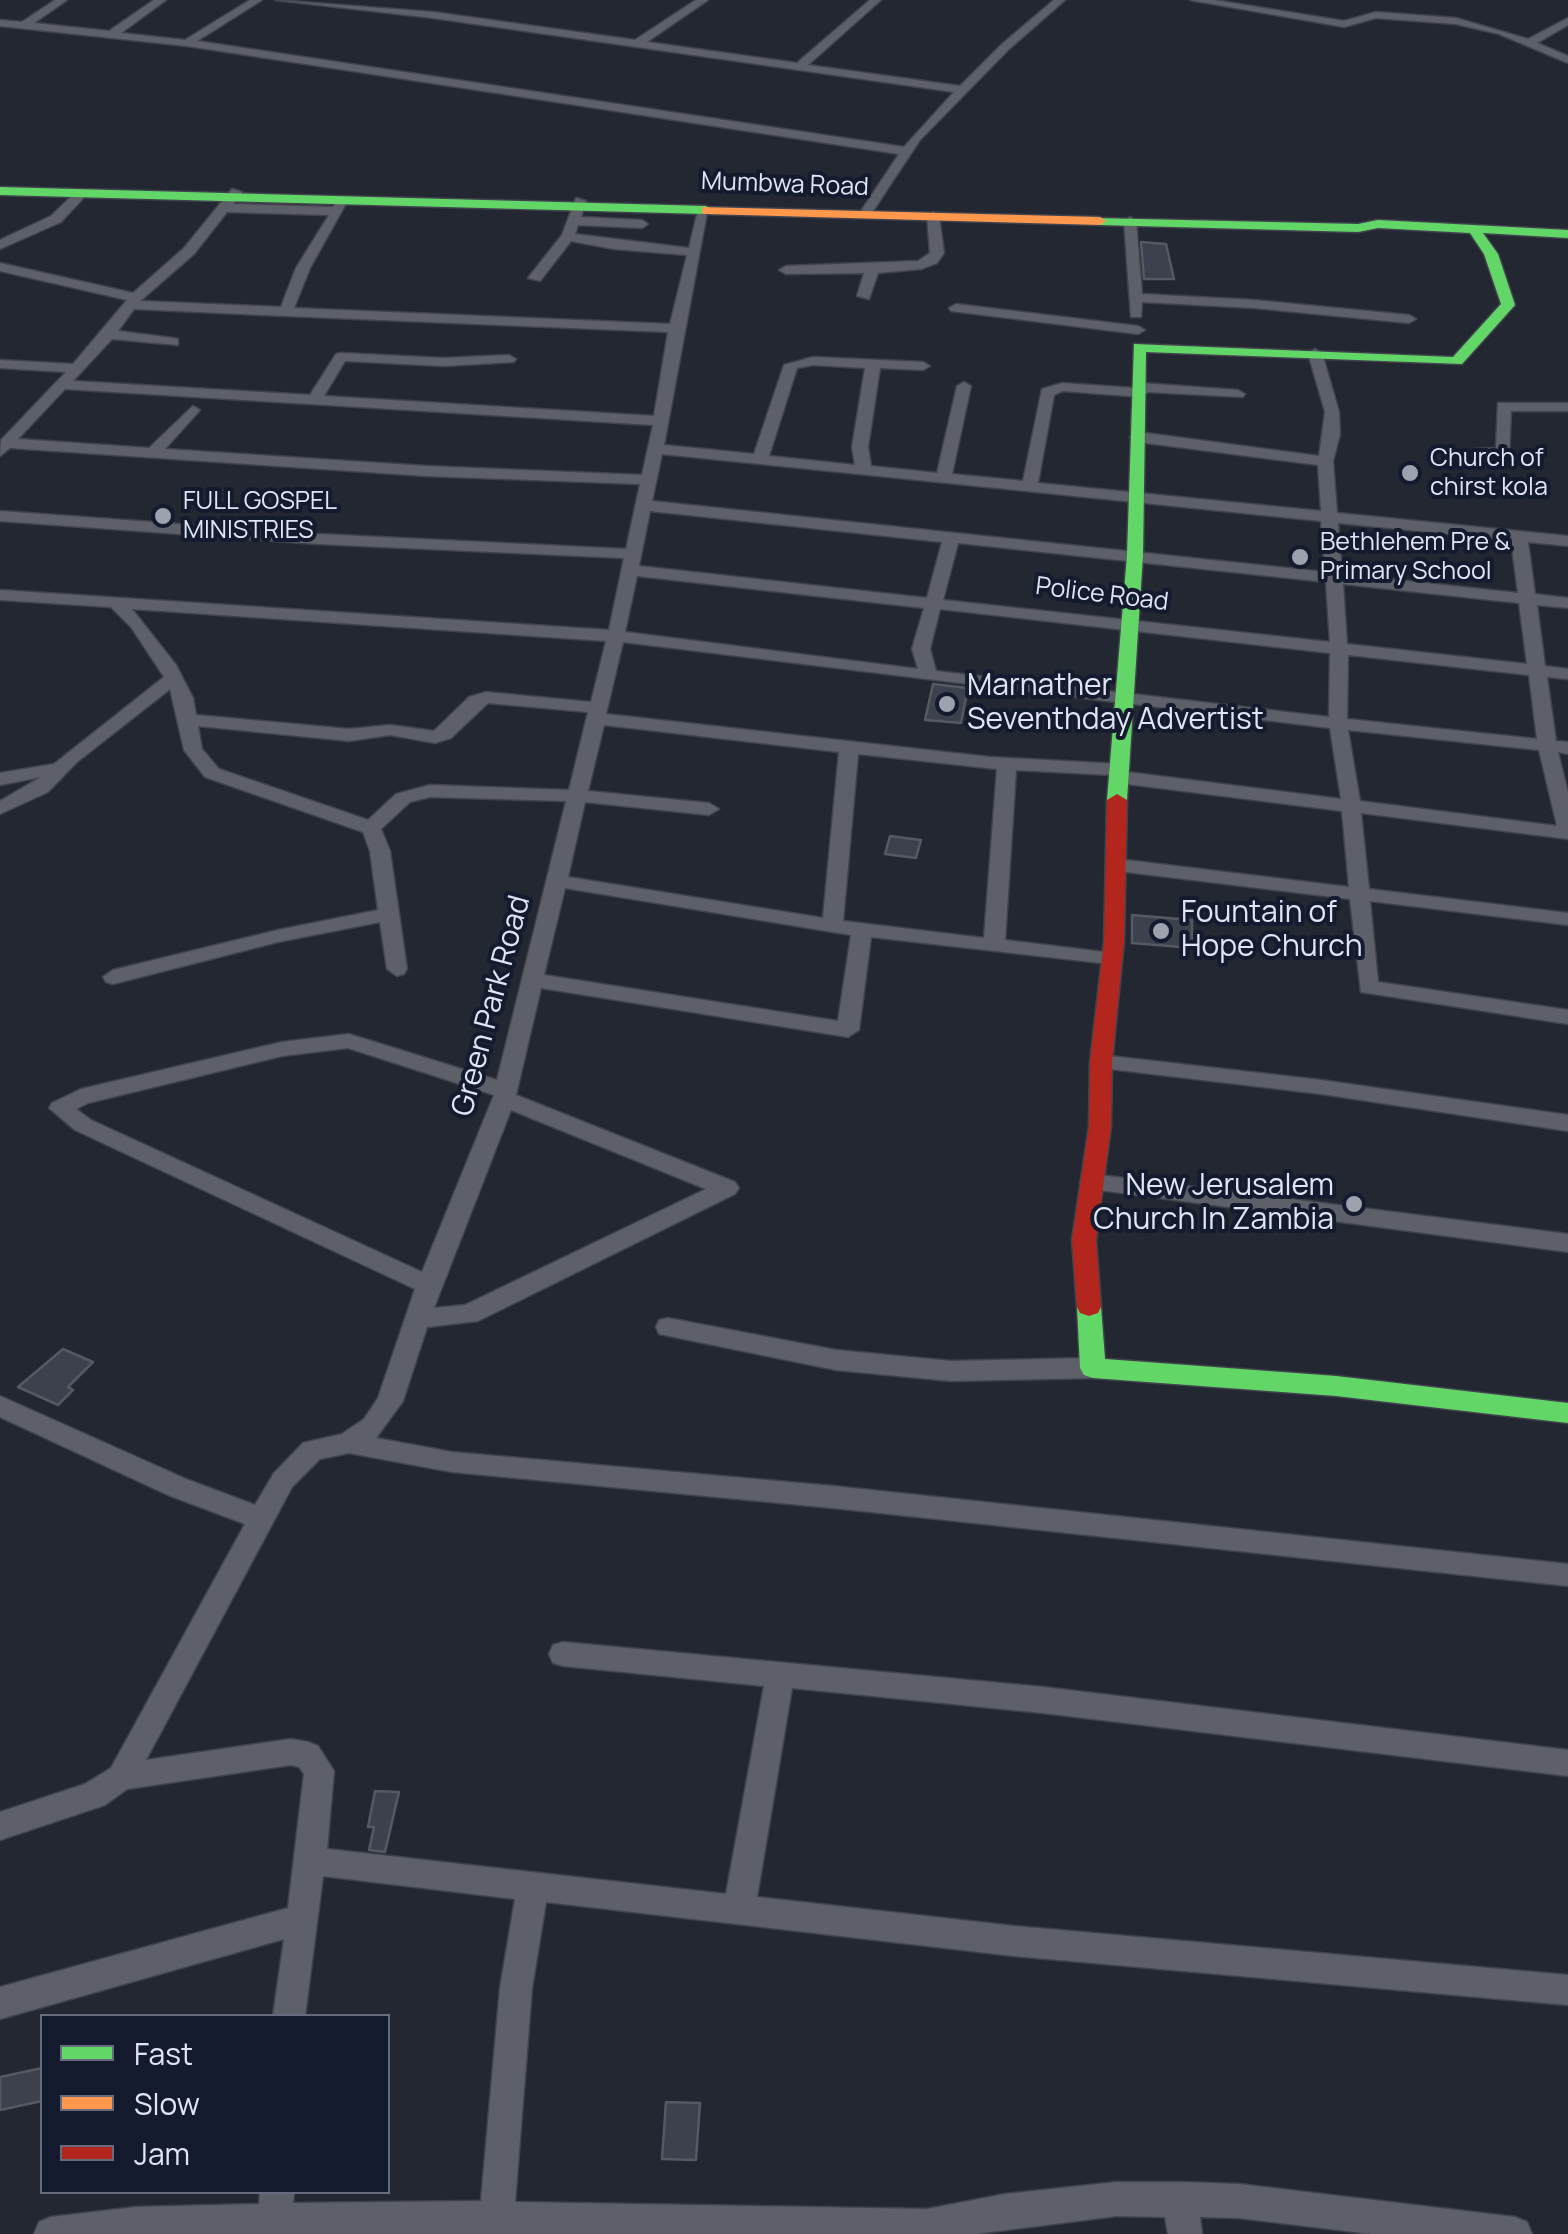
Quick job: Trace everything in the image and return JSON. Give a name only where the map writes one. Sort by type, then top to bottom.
[{"type":"main road","name":"Mumbwa Road","points":[[0,188],[577,210],[866,212],[1568,231]]},
{"type":"main road","name":"Mumbwa Road","points":[[0,188],[340,206],[866,212],[1568,231]]},
{"type":"main road","points":[[1475,231],[1491,254],[1508,305],[1457,361],[1138,339],[1141,390],[1134,555],[1122,700],[1118,865],[1101,1062],[1100,1126],[1084,1240],[1093,1368],[1336,1386],[1568,1414]]},
{"type":"street","points":[[24,26],[62,0]]},
{"type":"street","points":[[111,35],[161,0]]},
{"type":"street","points":[[187,43],[257,0]]},
{"type":"street","points":[[280,0],[433,15],[961,90]]},
{"type":"street","points":[[433,15],[450,0]]},
{"type":"street","points":[[635,45],[703,0]]},
{"type":"street","points":[[797,69],[876,0]]},
{"type":"street","points":[[866,212],[906,151],[961,90],[1060,0]]},
{"type":"street","points":[[1194,0],[1344,24],[1363,16],[1428,16],[1478,25],[1568,60]]},
{"type":"street","points":[[1528,43],[1568,21]]},
{"type":"street","points":[[0,23],[187,43],[906,151]]},
{"type":"street","points":[[0,245],[56,219],[82,193]]},
{"type":"street","points":[[2,448],[64,385],[133,301],[188,251],[230,199]]},
{"type":"street","points":[[286,312],[303,268],[340,206]]},
{"type":"street","points":[[535,278],[568,236],[577,210],[642,224]]},
{"type":"street","name":"Green Park Road","points":[[122,1777],[283,1480],[312,1450],[349,1443],[374,1426],[390,1400],[429,1285],[505,1095],[599,714],[646,480],[662,421],[676,328],[704,210]]},
{"type":"street","points":[[786,270],[921,265],[937,254],[933,216]]},
{"type":"street","points":[[956,308],[1138,339],[1130,221]]},
{"type":"street","points":[[568,236],[614,245],[693,252]]},
{"type":"street","points":[[0,267],[133,301],[286,312],[676,328]]},
{"type":"street","points":[[864,296],[869,272],[878,269]]},
{"type":"street","points":[[1134,298],[1409,319]]},
{"type":"street","points":[[109,334],[173,342]]},
{"type":"street","points":[[1316,353],[1332,412],[1332,434],[1324,461],[1339,648],[1338,722],[1351,804],[1356,892],[1368,987],[1568,1017]]},
{"type":"street","points":[[314,400],[341,357],[444,362],[464,358],[510,360]]},
{"type":"street","points":[[760,459],[770,419],[792,365],[813,361],[923,366]]},
{"type":"street","points":[[0,364],[79,368]]},
{"type":"street","points":[[864,469],[860,447],[872,364]]},
{"type":"street","points":[[64,385],[662,421]]},
{"type":"street","points":[[944,477],[964,386]]},
{"type":"street","points":[[1030,484],[1047,392],[1062,387],[1238,394]]},
{"type":"street","points":[[1481,452],[1504,453],[1503,406],[1568,407]]},
{"type":"street","points":[[154,452],[193,410]]},
{"type":"street","points":[[1138,437],[1324,461]]},
{"type":"street","points":[[2,448],[154,452],[426,471],[646,480]]},
{"type":"street","points":[[654,449],[1568,541]]},
{"type":"street","points":[[643,506],[952,535],[1568,603]]},
{"type":"street","name":"Police Road","points":[[0,516],[632,562],[931,602],[1568,674]]},
{"type":"street","points":[[928,674],[921,649],[952,535]]},
{"type":"street","points":[[188,720],[349,735],[390,730],[436,737],[445,734],[475,700],[486,697],[849,748],[1119,774],[1568,832],[1547,746],[1519,536]]},
{"type":"street","points":[[0,594],[616,636],[1122,700],[1568,748]]},
{"type":"street","points":[[118,605],[137,623],[167,665],[184,698],[194,750],[212,772],[371,828],[380,851],[397,970]]},
{"type":"street","points":[[0,808],[42,788],[60,768],[172,679]]},
{"type":"street","points":[[832,926],[849,748]]},
{"type":"street","points":[[994,944],[1007,764]]},
{"type":"street","points":[[0,779],[60,768]]},
{"type":"street","points":[[371,828],[411,794],[580,796],[709,809]]},
{"type":"street","points":[[1118,865],[1568,918]]},
{"type":"street","points":[[556,881],[832,926],[1112,960]]},
{"type":"street","points":[[112,977],[386,914]]},
{"type":"street","points":[[534,980],[848,1030],[862,930]]},
{"type":"street","points":[[418,1318],[470,1314],[726,1188],[505,1095],[349,1041],[282,1049],[80,1098],[60,1108],[84,1125],[429,1285]]},
{"type":"street","points":[[1101,1062],[1321,1086],[1568,1123]]},
{"type":"street","points":[[1092,1182],[1568,1242]]},
{"type":"street","points":[[668,1327],[836,1360],[951,1371],[1093,1368]]},
{"type":"street","points":[[0,1406],[177,1487],[264,1520]]},
{"type":"street","points":[[349,1443],[452,1462],[853,1499],[1568,1575]]},
{"type":"street","points":[[563,1654],[1043,1700],[1568,1763]]},
{"type":"street","points":[[739,1909],[780,1674]]},
{"type":"street","points":[[0,1826],[94,1795],[122,1777],[291,1752],[308,1755],[318,1771],[312,1861],[289,2014]]},
{"type":"street","points":[[312,1861],[1014,1941],[1568,1990]]},
{"type":"street","points":[[497,2218],[516,1988],[533,1884]]},
{"type":"street","points":[[0,2003],[301,1919]]},
{"type":"street","points":[[51,2234],[136,2224],[183,2229],[276,2206],[497,2218],[927,2230],[1005,2211],[1117,2200],[1180,2200],[1272,2204],[1430,2228],[1515,2234]]},
{"type":"street","points":[[1180,2200],[1185,2234]]},
{"type":"building","points":[[1141,242],[1166,244],[1174,279],[1144,279]]},
{"type":"building","name":"Marnather Seventhday Advertist","points":[[933,684],[968,688],[961,723],[925,720]]},
{"type":"building","points":[[890,836],[921,840],[916,858],[885,854]]},
{"type":"building","name":"Fountain of Hope Church","points":[[1132,915],[1192,920],[1192,948],[1132,943]]},
{"type":"building","points":[[63,1349],[93,1362],[68,1387],[73,1390],[58,1405],[18,1387]]},
{"type":"building","points":[[375,1791],[399,1792],[385,1852],[369,1850],[374,1827],[368,1827]]},
{"type":"building","points":[[40,2068],[40,2101],[0,2110],[0,2077]]},
{"type":"building","points":[[666,2102],[700,2103],[696,2160],[662,2159]]},
{"type":"traffic: fast","points":[[0,191],[706,210]]},
{"type":"traffic: fast","points":[[1100,221],[1358,228],[1378,224],[1568,234]]},
{"type":"traffic: fast","points":[[1117,800],[1135,555],[1139,347],[1457,361],[1508,305],[1491,254],[1475,231]]},
{"type":"traffic: fast","points":[[1089,1307],[1093,1368],[1336,1386],[1568,1413]]},
{"type":"traffic: slow","points":[[706,210],[1100,221]]},
{"type":"traffic: jam","points":[[1089,1307],[1084,1240],[1100,1126],[1101,1062],[1114,941],[1117,800]]},
{"type":"place","name":"Church of chirst kola","points":[[1410,473]]},
{"type":"place","name":"FULL GOSPEL MINISTRIES","points":[[163,516]]},
{"type":"place","name":"Bethlehem Pre & Primary School","points":[[1300,557]]},
{"type":"place","name":"Marnather Seventhday Advertist","points":[[947,704]]},
{"type":"place","name":"Fountain of Hope Church","points":[[1161,931]]},
{"type":"place","name":"New Jerusalem Church In Zambia","points":[[1354,1204]]}]
